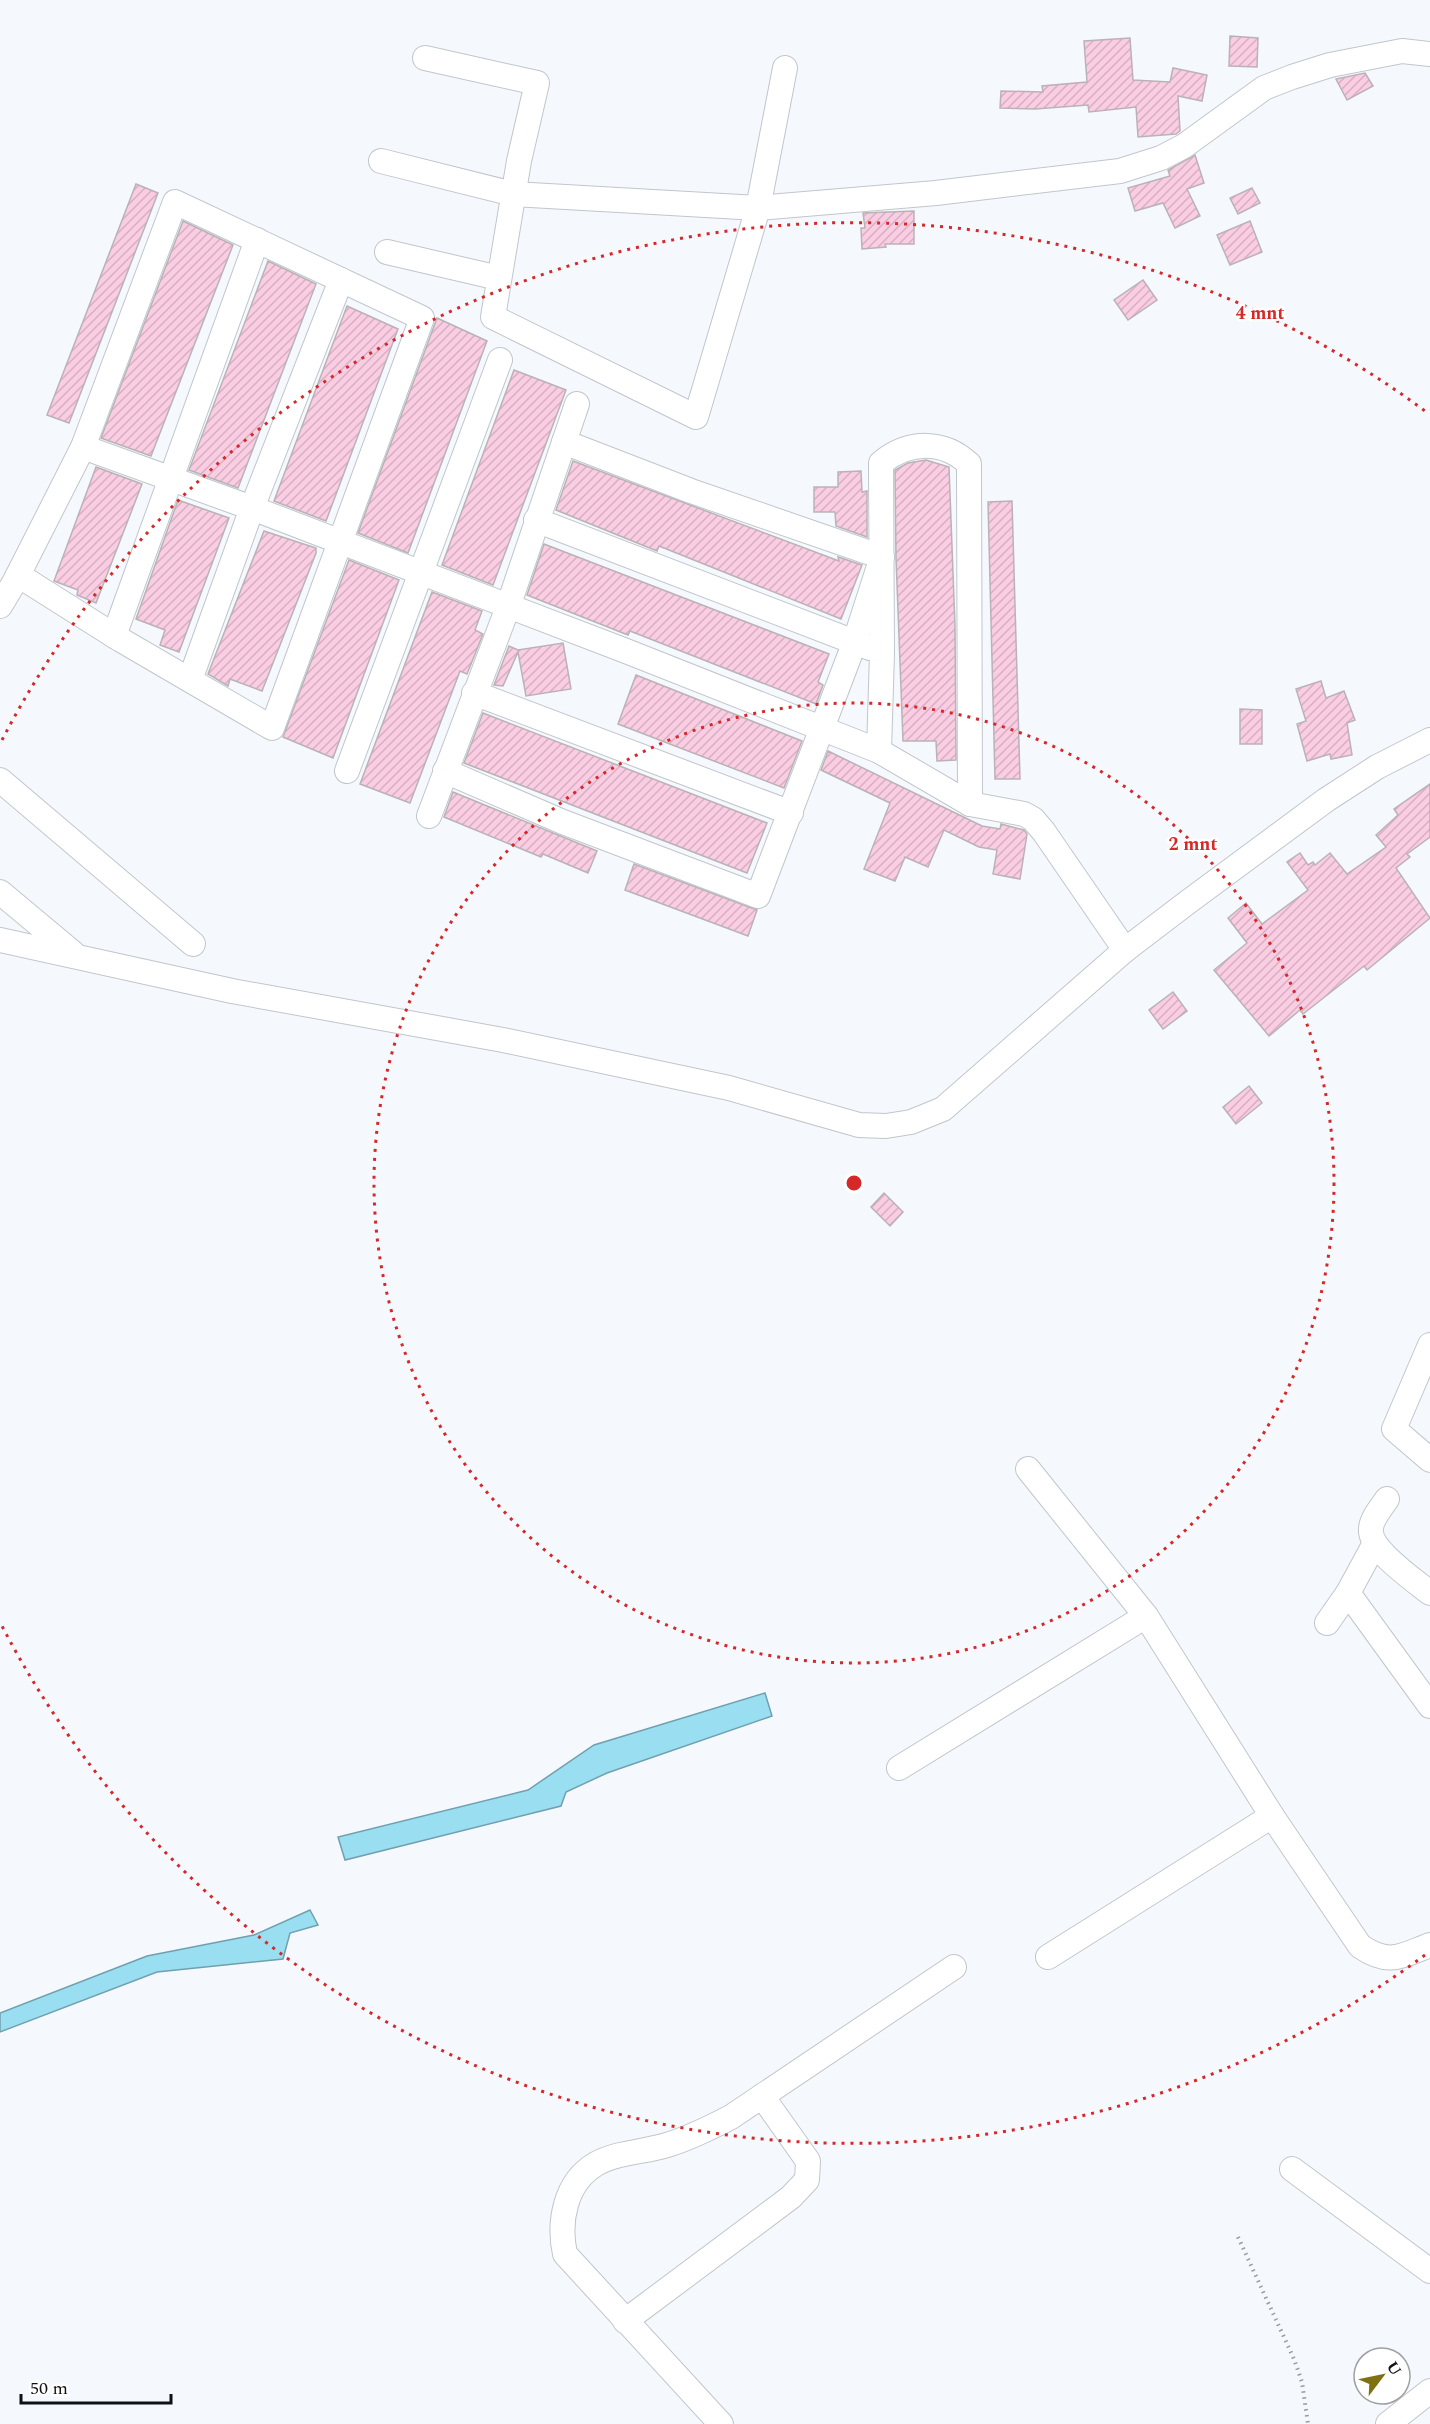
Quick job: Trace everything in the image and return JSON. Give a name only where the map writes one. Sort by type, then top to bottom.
[{"type":"street","points":[[381,161],[513,194],[758,208],[936,193],[1120,171],[1161,158],[1184,146],[1264,88],[1292,77],[1330,64],[1402,51],[1430,54]]},
{"type":"street","points":[[425,58],[537,83],[513,194],[493,317],[696,417],[758,208],[785,68]]},
{"type":"street","points":[[0,606],[83,447],[175,202],[422,318],[338,541],[272,728],[114,636],[18,575]]},
{"type":"street","points":[[114,636],[169,478],[257,240]]},
{"type":"street","points":[[387,252],[499,278]]},
{"type":"street","points":[[190,680],[252,508],[341,280]]},
{"type":"street","points":[[346,771],[500,360]]},
{"type":"street","points":[[429,816],[508,607],[577,404]]},
{"type":"street","points":[[564,442],[691,491],[882,556]]},
{"type":"street","points":[[879,751],[882,652],[881,462],[900,451],[917,447],[941,446],[957,453],[969,464],[970,804]]},
{"type":"street","points":[[83,447],[252,508],[879,751],[970,804],[1024,814],[1033,819],[1125,950]]},
{"type":"street","points":[[536,520],[854,644],[882,652]]},
{"type":"street","points":[[445,771],[563,822],[758,896],[823,730],[882,556]]},
{"type":"street","points":[[474,693],[791,813]]},
{"type":"street","points":[[0,940],[232,991],[503,1040],[729,1088],[860,1125],[886,1126],[911,1122],[942,1108],[1125,950],[1326,800],[1377,767],[1430,740]]},
{"type":"street","points":[[0,780],[192,944]]},
{"type":"street","points":[[0,892],[77,957]]},
{"type":"street","points":[[1430,1346],[1394,1429],[1430,1460]]},
{"type":"street","points":[[1028,1469],[1146,1616],[1272,1816],[1360,1946],[1375,1957],[1394,1959],[1430,1945]]},
{"type":"street","points":[[1387,1499],[1372,1522],[1374,1545],[1430,1593]]},
{"type":"street","points":[[1327,1623],[1348,1593],[1374,1545]]},
{"type":"street","points":[[1348,1593],[1430,1706]]},
{"type":"street","points":[[899,1768],[1146,1616]]},
{"type":"street","points":[[1048,1957],[1272,1816]]},
{"type":"street","points":[[721,2424],[565,2254],[560,2234],[561,2215],[574,2188],[595,2164],[696,2135],[731,2117],[954,1967]]},
{"type":"street","points":[[625,2321],[791,2197],[807,2180],[808,2161],[762,2096]]},
{"type":"street","points":[[1292,2169],[1430,2271]]},
{"type":"street","points":[[1388,2424],[1430,2391]]},
{"type":"path","points":[[1238,2237],[1294,2359],[1302,2382],[1308,2424]]},
{"type":"water","points":[[765,1693],[772,1716],[607,1773],[566,1792],[561,1806],[345,1860],[338,1837],[528,1790],[594,1745]]},
{"type":"water","points":[[310,1910],[318,1925],[290,1933],[283,1959],[157,1972],[0,2032],[0,2013],[147,1956],[254,1935]]},
{"type":"building","points":[[1230,36],[1258,38],[1257,67],[1229,66]]},
{"type":"building","points":[[1130,38],[1133,80],[1170,82],[1173,68],[1207,75],[1202,101],[1178,96],[1180,131],[1176,134],[1138,137],[1136,107],[1089,112],[1088,105],[1035,109],[1000,108],[1001,91],[1043,92],[1042,86],[1087,82],[1084,41]]},
{"type":"building","points":[[1365,73],[1373,86],[1347,100],[1336,79]]},
{"type":"building","points":[[1195,155],[1204,183],[1187,189],[1200,216],[1175,228],[1163,203],[1135,211],[1128,188],[1170,176],[1168,170]]},
{"type":"building","points":[[136,184],[158,193],[69,423],[47,415]]},
{"type":"building","points":[[1252,188],[1260,203],[1238,214],[1230,198]]},
{"type":"building","points":[[914,211],[914,244],[885,244],[886,247],[862,249],[861,228],[865,228],[863,213]]},
{"type":"building","points":[[183,221],[233,245],[151,456],[101,438]]},
{"type":"building","points":[[1250,221],[1262,252],[1230,265],[1217,235]]},
{"type":"building","points":[[268,261],[316,284],[238,488],[189,470]]},
{"type":"building","points":[[1143,280],[1157,300],[1128,320],[1114,300]]},
{"type":"building","points":[[347,306],[398,329],[326,521],[274,501]]},
{"type":"building","points":[[437,318],[487,341],[408,553],[358,533]]},
{"type":"building","points":[[514,370],[566,390],[493,585],[442,565]]},
{"type":"building","points":[[926,460],[949,467],[955,626],[956,760],[937,761],[936,741],[903,741],[895,470],[908,463]]},
{"type":"building","points":[[573,461],[839,561],[838,557],[862,565],[841,619],[659,546],[657,551],[556,510]]},
{"type":"building","points":[[96,467],[142,484],[96,603],[77,595],[78,590],[54,581]]},
{"type":"building","points":[[861,471],[862,492],[867,491],[867,537],[836,526],[835,512],[814,512],[814,487],[838,487],[838,472]]},
{"type":"building","points":[[178,500],[229,518],[179,652],[160,645],[165,630],[136,619]]},
{"type":"building","points":[[1012,501],[1020,779],[995,779],[988,502]]},
{"type":"building","points":[[264,531],[316,548],[316,553],[262,691],[230,679],[228,686],[208,674]]},
{"type":"building","points":[[544,544],[829,654],[818,682],[823,685],[816,704],[630,631],[628,635],[527,595]]},
{"type":"building","points":[[349,560],[399,580],[333,758],[283,737]]},
{"type":"building","points":[[432,592],[482,611],[475,630],[483,634],[467,674],[460,671],[410,803],[360,784]]},
{"type":"building","points":[[563,643],[571,689],[526,696],[518,652],[503,686],[494,685],[509,646],[518,650]]},
{"type":"building","points":[[636,675],[802,741],[784,788],[618,724]]},
{"type":"building","points":[[1321,681],[1326,698],[1344,691],[1355,720],[1347,723],[1352,755],[1331,759],[1330,754],[1307,761],[1297,724],[1306,721],[1296,689]]},
{"type":"building","points":[[1240,709],[1262,710],[1262,744],[1240,744]]},
{"type":"building","points":[[483,713],[767,823],[747,873],[464,763]]},
{"type":"building","points":[[828,751],[982,826],[1000,829],[1001,824],[1024,830],[1027,834],[1020,879],[993,874],[997,850],[979,847],[944,830],[928,867],[905,857],[895,881],[864,869],[890,803],[821,770]]},
{"type":"building","points":[[1430,784],[1430,837],[1407,854],[1410,857],[1396,868],[1430,918],[1367,970],[1364,966],[1303,1014],[1300,1010],[1269,1036],[1214,970],[1247,943],[1228,918],[1246,903],[1262,924],[1308,890],[1287,862],[1300,853],[1308,865],[1313,862],[1315,865],[1330,853],[1347,874],[1386,847],[1376,835],[1398,815],[1394,809]]},
{"type":"building","points":[[453,792],[597,851],[588,873],[543,854],[541,857],[444,817]]},
{"type":"building","points":[[634,864],[757,910],[748,936],[625,890]]},
{"type":"building","points":[[1173,992],[1187,1011],[1163,1029],[1149,1010]]},
{"type":"building","points":[[1249,1086],[1262,1103],[1236,1124],[1223,1107]]},
{"type":"building","points":[[884,1193],[903,1212],[890,1226],[871,1207]]}]
